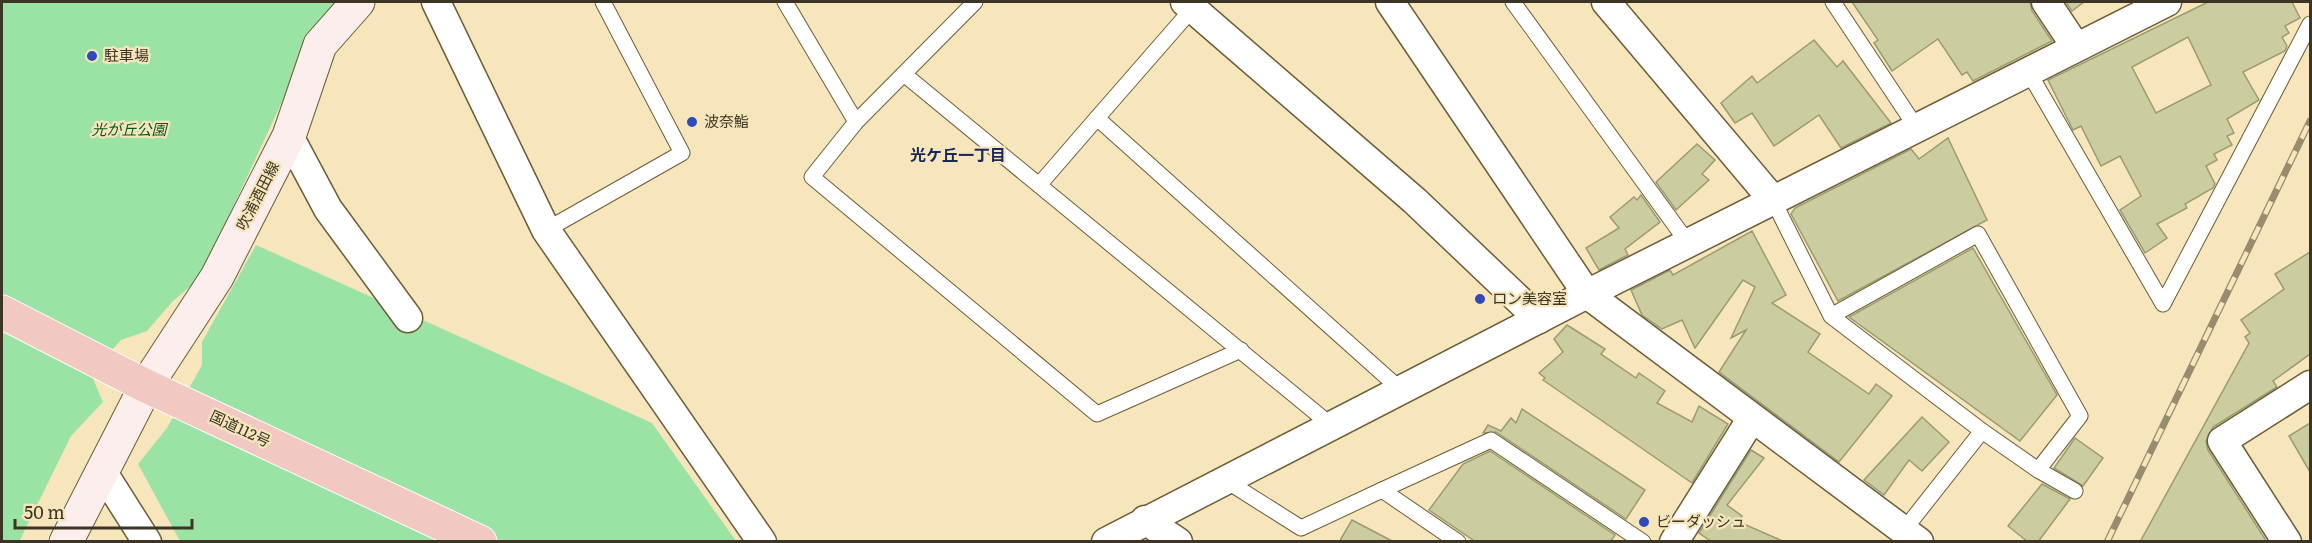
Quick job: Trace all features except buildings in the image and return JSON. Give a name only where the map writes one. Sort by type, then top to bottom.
[{"type":"highway","name":"国道112号","points":[[2,312],[146,386],[480,542]]},
{"type":"main road","name":"吹浦酒田線","points":[[66,542],[146,386],[217,277],[289,136],[320,45],[358,2]]},
{"type":"street","points":[[436,2],[546,230],[762,542]]},
{"type":"street","points":[[1390,2],[1587,294],[1912,536]]},
{"type":"street","points":[[1606,2],[1773,200]]},
{"type":"street","points":[[2046,2],[2076,46]]},
{"type":"street","points":[[1106,542],[1587,294],[2167,2]]},
{"type":"street","points":[[1189,5],[1415,201],[1539,319]]},
{"type":"street","points":[[289,136],[328,209],[408,318]]},
{"type":"street","points":[[2288,542],[2222,441],[2310,385]]},
{"type":"street","points":[[1674,542],[1752,418]]},
{"type":"street","points":[[102,471],[147,542]]},
{"type":"street","points":[[1145,520],[1178,542]]},
{"type":"lane","points":[[546,230],[682,153],[603,2]]},
{"type":"lane","points":[[785,2],[856,122]]},
{"type":"lane","points":[[975,2],[856,122],[812,177],[1096,414],[1241,350]]},
{"type":"lane","points":[[1513,2],[1688,243]]},
{"type":"lane","points":[[1833,2],[1916,127]]},
{"type":"lane","points":[[1039,185],[1189,5]]},
{"type":"lane","points":[[2028,71],[2163,304],[2310,24]]},
{"type":"lane","points":[[904,75],[1332,426]]},
{"type":"lane","points":[[1097,118],[1401,390]]},
{"type":"lane","points":[[1773,200],[1831,316],[1982,431],[2038,470],[2075,491]]},
{"type":"lane","points":[[1831,316],[1978,234],[2080,416],[2038,470]]},
{"type":"lane","points":[[1912,536],[1982,431]]},
{"type":"lane","points":[[1225,480],[1302,535],[1382,490],[1491,440],[1643,542]]},
{"type":"lane","points":[[1382,490],[1458,542]]},
{"type":"green space","name":"光が丘公園","points":[[2,2],[344,2],[308,46],[200,278],[173,301],[147,331],[121,340],[91,374],[103,402],[71,436],[19,542],[2,541]]},
{"type":"green space","points":[[256,245],[652,423],[736,541],[180,541],[138,464],[167,428],[202,365],[202,342]]},
{"type":"railway","points":[[2107,542],[2310,121]]},
{"type":"place","name":"駐車場","points":[[92,56]]},
{"type":"place","name":"波奈鮨","points":[[692,122]]},
{"type":"place","name":"ロン美容室","points":[[1480,299]]},
{"type":"place","name":"ビーダッシュ","points":[[1644,522]]},
{"type":"district","name":"光ケ丘一丁目","points":[[958,155]]}]
